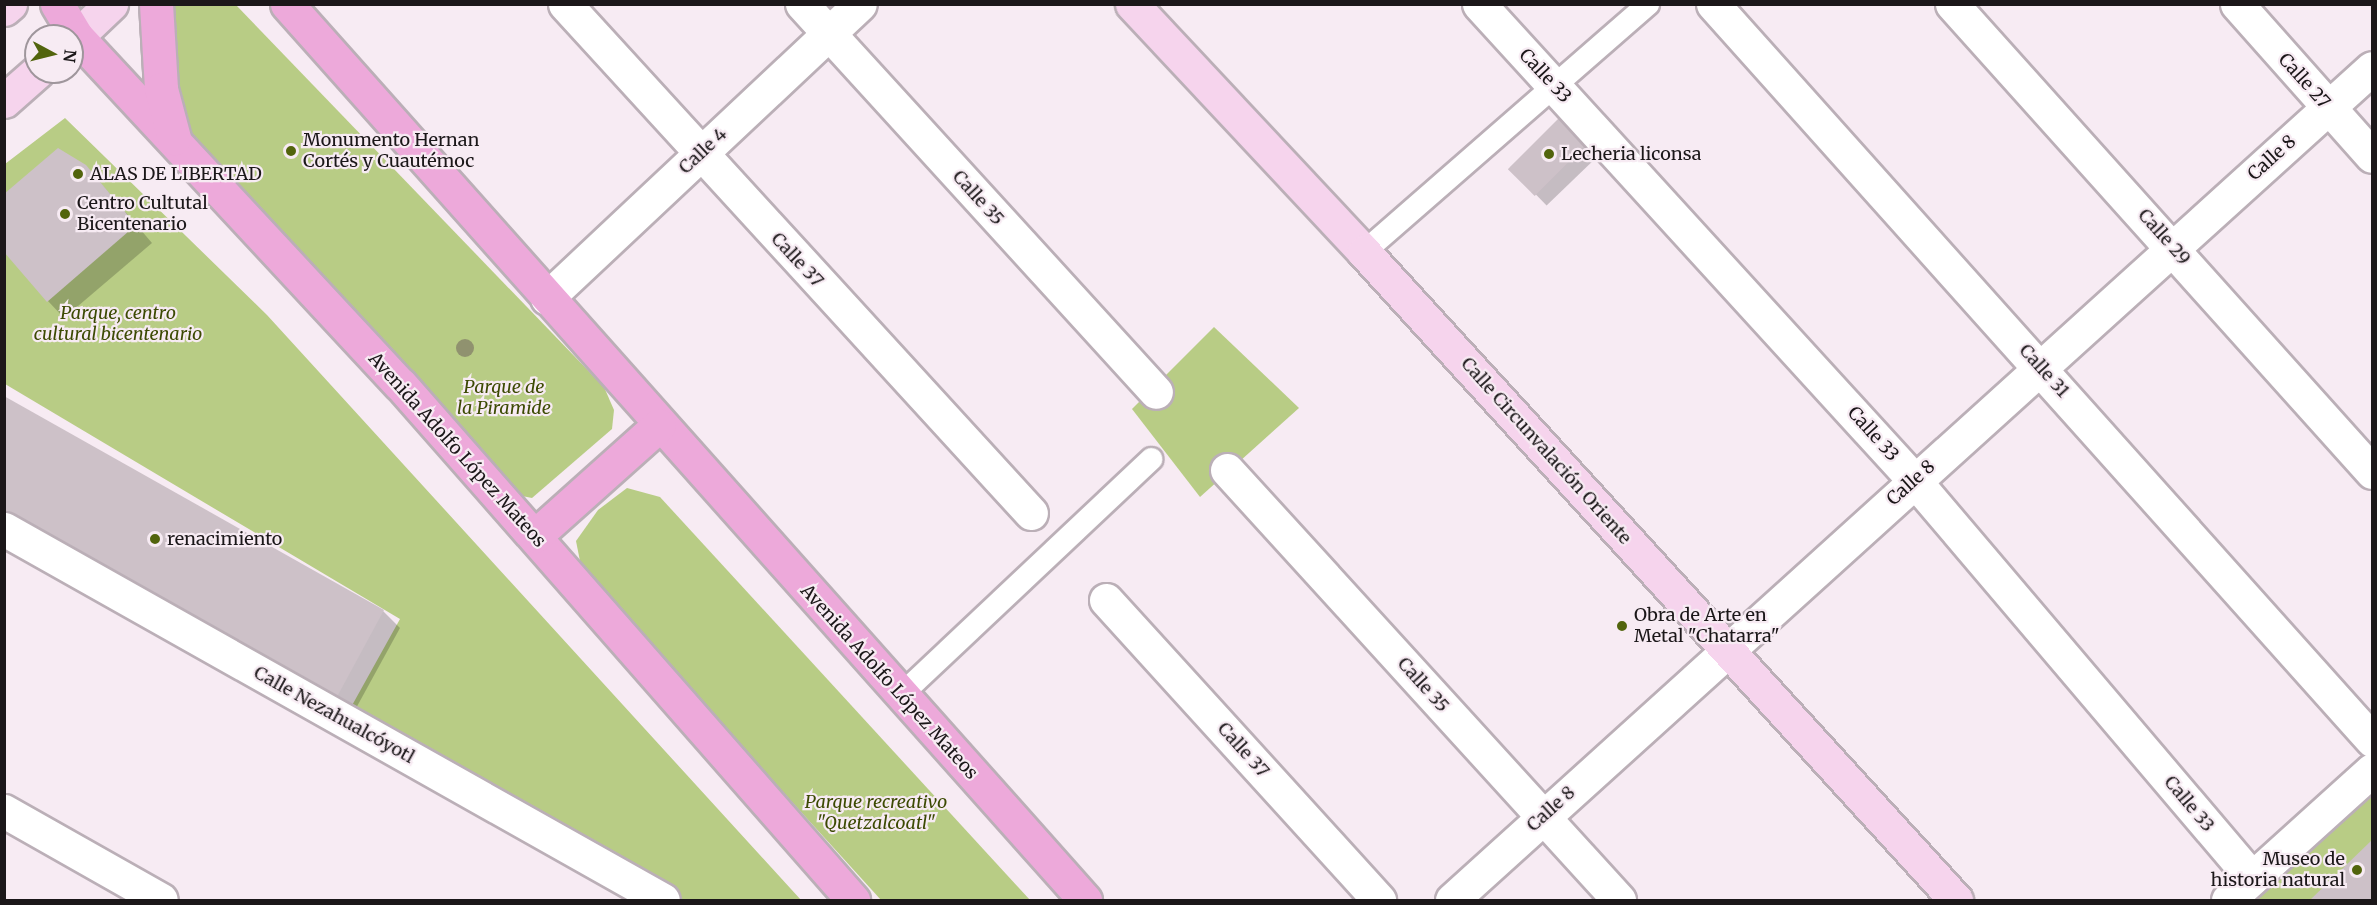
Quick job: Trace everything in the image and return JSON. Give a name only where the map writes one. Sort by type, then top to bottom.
[{"type":"main road","name":"Avenida Adolfo López Mateos","points":[[57,4],[67,24]]},
{"type":"main road","points":[[67,4],[71,24]]},
{"type":"main road","points":[[156,4],[161,90],[176,144]]},
{"type":"main road","name":"Avenida Adolfo López Mateos","points":[[287,4],[659,425],[1085,900]]},
{"type":"main road","name":"Avenida Adolfo López Mateos","points":[[84,49],[176,144],[535,537],[853,900]]},
{"type":"main road","points":[[535,537],[659,425]]},
{"type":"street","points":[[4,9],[10,4]]},
{"type":"street","points":[[84,30],[111,4]]},
{"type":"street","name":"Calle 37","points":[[565,4],[699,154],[1031,513]]},
{"type":"street","name":"Calle 35","points":[[802,4],[1155,392]]},
{"type":"street","name":"Calle 4","points":[[547,298],[860,4]]},
{"type":"street","name":"Calle Circunvalación Oriente","points":[[1132,4],[1364,252],[1956,900]]},
{"type":"street","name":"Calle 33","points":[[1479,4],[1914,480],[2252,878]]},
{"type":"street","name":"Calle 31","points":[[1713,4],[2041,367],[2373,740]]},
{"type":"street","name":"Calle 29","points":[[1952,4],[2373,472]]},
{"type":"street","name":"Calle 27","points":[[2237,4],[2373,156]]},
{"type":"street","name":"Calle 8","points":[[1452,900],[1914,480],[2373,68]]},
{"type":"street","points":[[4,101],[24,83]]},
{"type":"street","name":"Calle 35","points":[[1227,470],[1619,900]]},
{"type":"street","name":"Calle Nezahualcóyotl","points":[[4,529],[663,900]]},
{"type":"street","name":"Calle 37","points":[[1106,600],[1379,900]]},
{"type":"street","points":[[2228,900],[2373,770]]},
{"type":"street","points":[[4,812],[161,900]]},
{"type":"lane","points":[[1364,252],[1648,4]]},
{"type":"lane","points":[[902,695],[1150,459]]},
{"type":"green space","name":"Parque de la Piramide","points":[[165,5],[236,5],[604,387],[614,410],[612,429],[532,498],[475,487],[169,132]]},
{"type":"green space","name":"Parque, centro cultural bicentenario","points":[[65,118],[267,315],[801,900],[663,900],[350,709],[400,619],[5,384],[5,164]]},
{"type":"green space","points":[[1214,327],[1299,408],[1200,497],[1132,409]]},
{"type":"green space","name":"Parque recreativo \"Quetzalcoatl\"","points":[[627,488],[660,497],[1030,900],[881,900],[582,571],[576,541],[598,510]]},
{"type":"green space","points":[[2372,780],[2372,900],[2243,900]]},
{"type":"building","name":"Lecheria liconsa","points":[[1563,114],[1590,141],[1535,196],[1508,169]]},
{"type":"building","name":"Centro Cultutal Bicentenario","points":[[58,148],[86,165],[136,225],[47,302],[4,252],[4,194]]},
{"type":"building","name":"renacimiento","points":[[4,396],[384,610],[332,706],[4,510]]},
{"type":"building","name":"Museo de historia natural","points":[[2372,840],[2372,900],[2310,900]]},
{"type":"place","name":"Monumento Hernan Cortés y Cuautémoc","points":[[291,151]]},
{"type":"place","name":"Lecheria liconsa","points":[[1549,154]]},
{"type":"place","name":"ALAS DE LIBERTAD","points":[[78,174]]},
{"type":"place","name":"Centro Cultutal Bicentenario","points":[[65,214]]},
{"type":"place","name":"renacimiento","points":[[155,539]]},
{"type":"place","name":"Obra de Arte en Metal \"Chatarra\"","points":[[1622,626]]},
{"type":"place","name":"Museo de historia natural","points":[[2357,870]]}]
